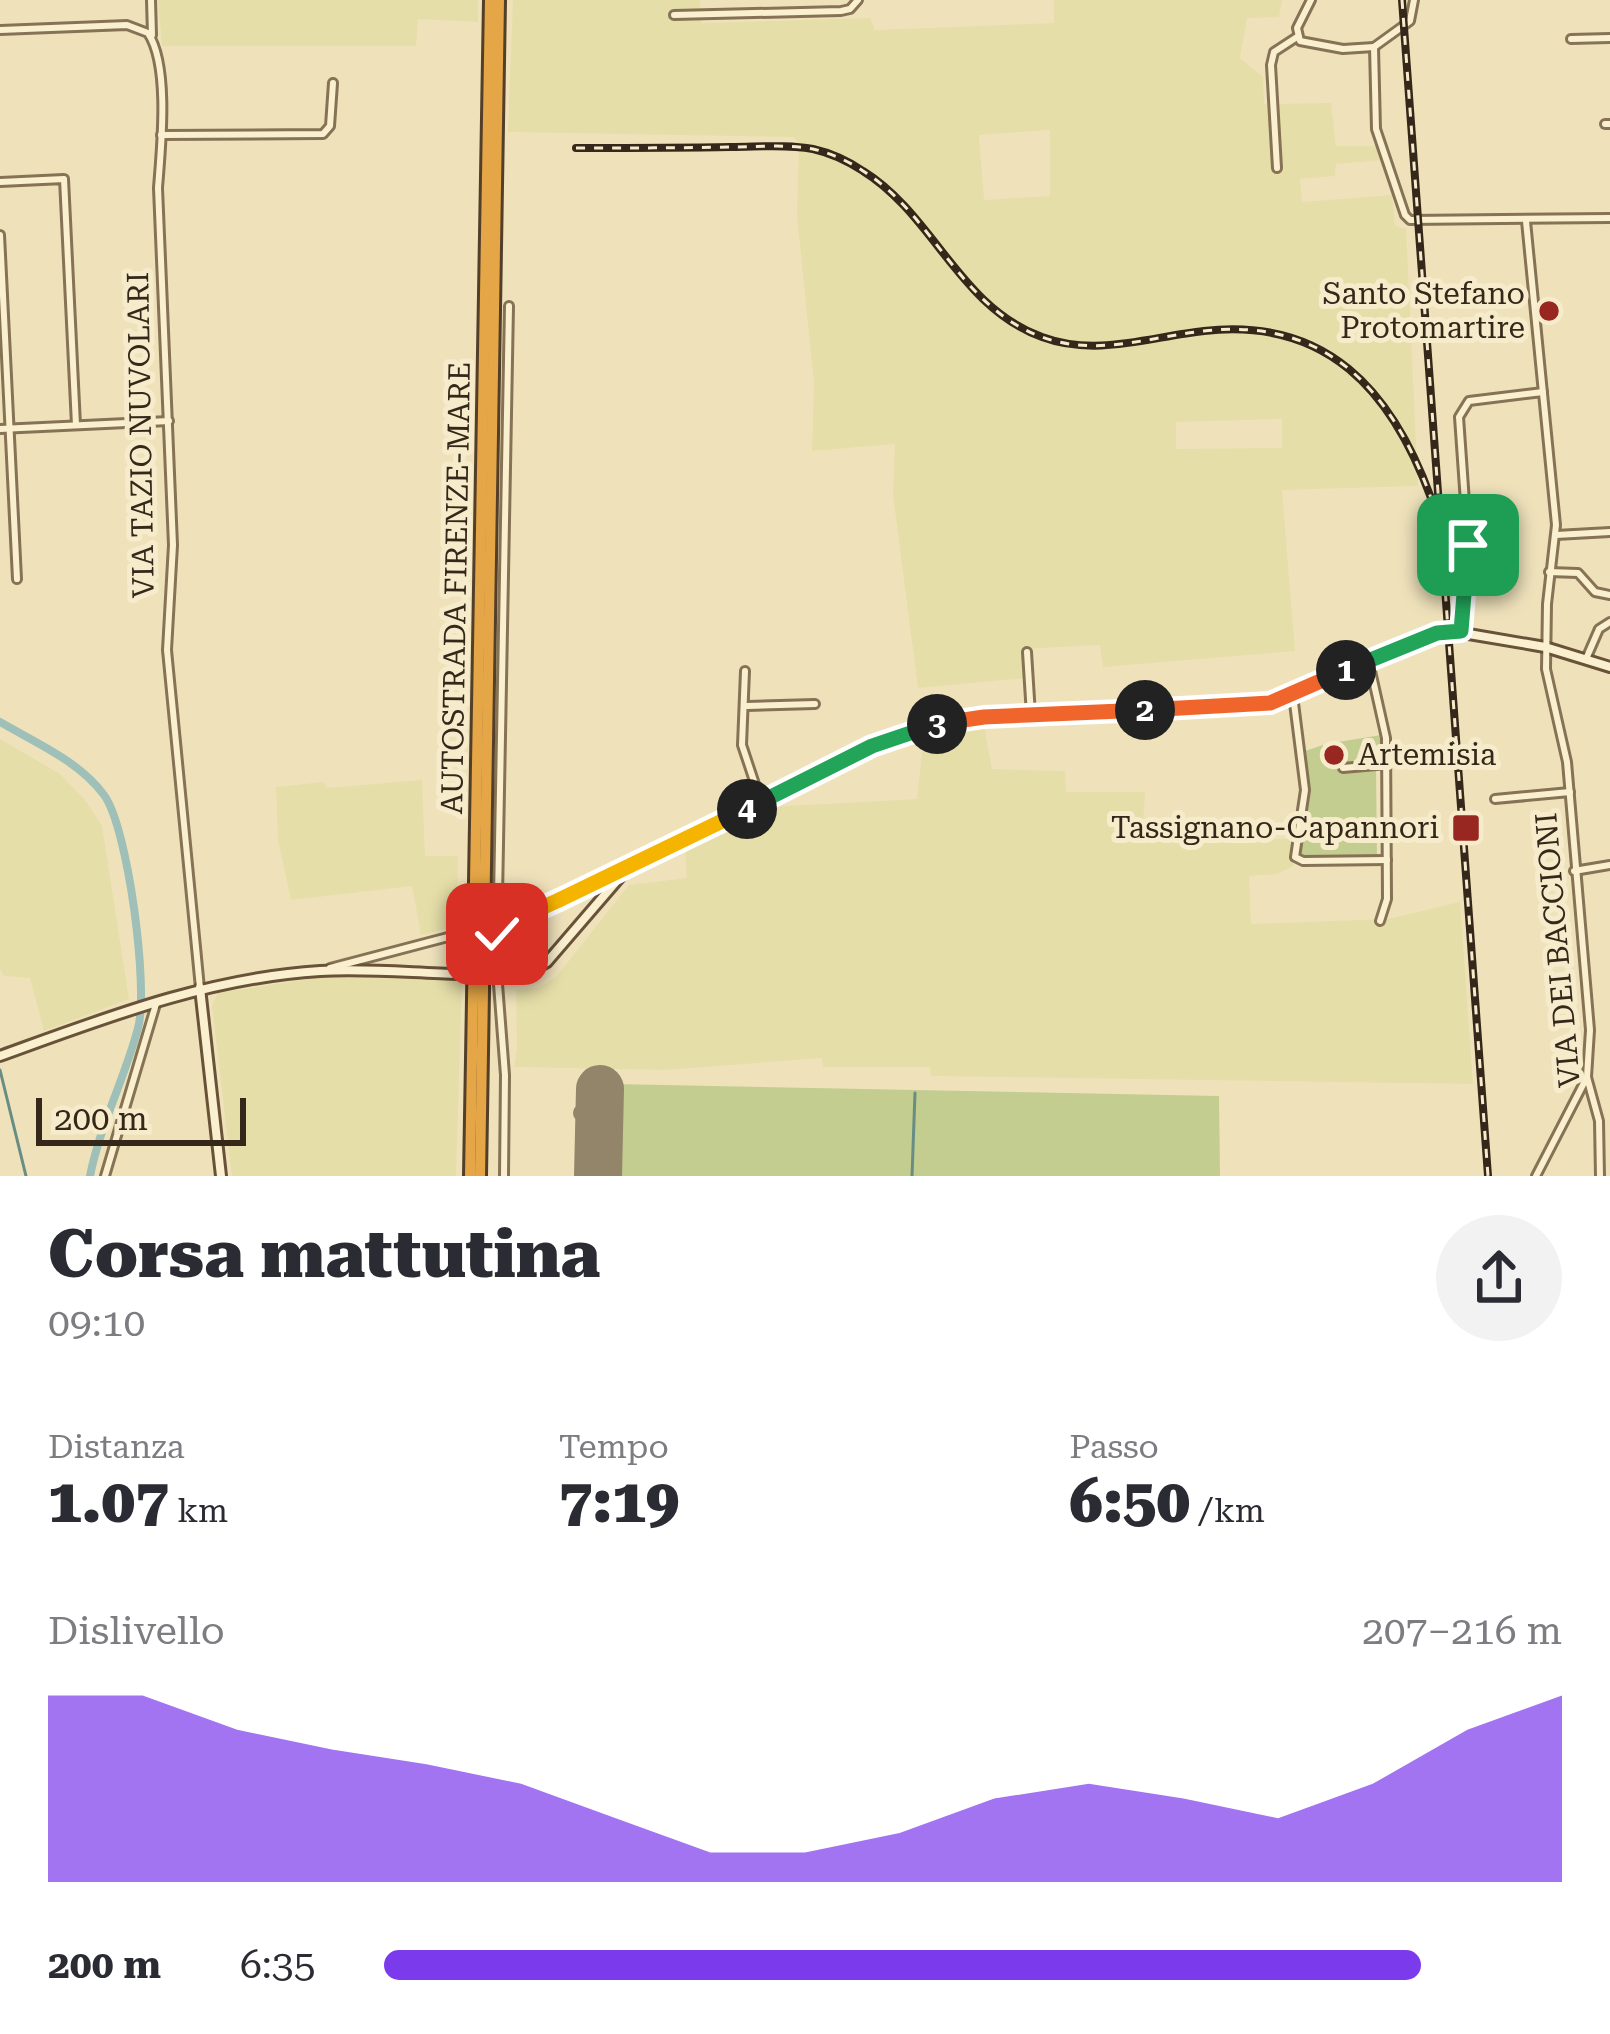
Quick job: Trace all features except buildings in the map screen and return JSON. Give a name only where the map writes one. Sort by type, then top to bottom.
[{"type":"highway","name":"AUTOSTRADA FIRENZE-MARE","points":[[470,1176],[490,0]]},
{"type":"highway","name":"AUTOSTRADA FIRENZE-MARE","points":[[480,1176],[499,0]]},
{"type":"street","name":"VIA TAZIO NUVOLARI","points":[[152,0],[152,39],[158,56],[158,188],[173,545],[167,650],[200,988]]},
{"type":"street","points":[[674,15],[841,11],[858,0]]},
{"type":"street","points":[[1298,37],[1297,28],[1311,0]]},
{"type":"street","points":[[1298,37],[1312,46],[1374,47],[1410,21],[1414,0]]},
{"type":"street","points":[[0,30],[127,25],[143,29],[152,39]]},
{"type":"street","points":[[1277,168],[1271,65],[1274,52],[1298,37]]},
{"type":"street","points":[[1571,39],[1610,38]]},
{"type":"street","points":[[1374,47],[1379,142],[1405,215],[1418,221],[1610,218]]},
{"type":"street","points":[[161,135],[322,134],[331,126],[332,83]]},
{"type":"street","points":[[0,182],[64,179],[76,425]]},
{"type":"street","name":"VIA DEI BACCIONI","points":[[1526,221],[1556,535],[1545,647],[1550,698],[1564,745],[1570,792],[1591,1042],[1587,1077],[1598,1121],[1600,1176]]},
{"type":"street","points":[[0,235],[4,429],[17,579]]},
{"type":"street","points":[[504,925],[498,897],[508,306]]},
{"type":"street","points":[[1461,631],[1468,559],[1459,417],[1469,401],[1544,392]]},
{"type":"street","points":[[4,429],[169,421]]},
{"type":"street","points":[[1556,535],[1610,532]]},
{"type":"street","points":[[1549,572],[1577,573],[1595,592],[1610,595]]},
{"type":"street","points":[[1586,659],[1599,629],[1610,622]]},
{"type":"street","points":[[504,1176],[505,1081],[496,958],[497,934],[504,925],[904,733],[953,721],[1235,707],[1293,695],[1310,682],[1437,633],[1461,631],[1545,647],[1610,667]]},
{"type":"street","points":[[1028,652],[1031,715]]},
{"type":"street","points":[[1370,662],[1385,729],[1387,764],[1387,899],[1380,921]]},
{"type":"street","points":[[745,671],[743,753],[761,802]]},
{"type":"street","points":[[1293,695],[1305,790],[1295,857],[1303,861],[1387,860]]},
{"type":"street","points":[[745,706],[815,704]]},
{"type":"street","points":[[1342,768],[1387,764]]},
{"type":"street","points":[[1496,799],[1570,792]]},
{"type":"street","points":[[1574,871],[1610,865]]},
{"type":"street","points":[[320,971],[525,974],[547,962],[627,868]]},
{"type":"street","points":[[0,1056],[135,1006],[200,988],[320,971],[448,937]]},
{"type":"street","points":[[200,988],[221,1176]]},
{"type":"street","points":[[105,1176],[152,1002]]},
{"type":"street","points":[[1536,1176],[1587,1077]]},
{"type":"shaded area","points":[[158,0],[478,0],[478,22],[418,19],[416,46],[162,46]]},
{"type":"shaded area","points":[[513,0],[700,0],[701,23],[870,18],[875,30],[1054,23],[1054,0],[1282,0],[1279,17],[1247,18],[1240,58],[1263,77],[1264,104],[1331,103],[1336,146],[1377,146],[1383,160],[1336,164],[1335,176],[1300,179],[1302,202],[1392,195],[1395,226],[1406,229],[1418,486],[1282,490],[1295,651],[1103,667],[1100,645],[1023,649],[1026,678],[918,688],[893,495],[895,444],[812,451],[814,383],[797,216],[799,144],[794,137],[508,132]],"holes":[[[1050,130],[1050,196],[984,200],[979,135]],[[1282,419],[1282,448],[1176,449],[1176,422]]]},
{"type":"shaded area","points":[[984,726],[992,769],[1065,771],[1066,792],[1145,792],[1142,840],[1291,839],[1293,866],[1277,874],[1249,876],[1251,924],[1388,919],[1460,902],[1473,1084],[931,1076],[930,1067],[823,1067],[822,1058],[666,1070],[514,1067],[516,990],[540,987],[556,977],[629,885],[687,878],[685,845],[769,807],[917,799],[924,735]]},
{"type":"shaded area","points":[[0,739],[60,774],[102,826],[129,999],[44,1031],[30,978],[4,976],[0,969]]},
{"type":"shaded area","points":[[422,780],[425,856],[458,856],[457,926],[421,935],[412,886],[291,900],[278,840],[276,787]]},
{"type":"shaded area","points":[[321,977],[462,980],[456,1176],[232,1176],[212,1005],[218,993]]},
{"type":"green space","points":[[1381,735],[1382,760],[1376,765],[1377,860],[1298,857],[1308,789],[1302,752],[1323,745],[1326,765],[1339,764],[1338,742]]},
{"type":"green space","points":[[612,1084],[1219,1096],[1220,1176],[610,1176]]},
{"type":"waterway","points":[[0,722],[56,754],[94,783],[113,813],[128,873],[141,1008],[133,1047],[90,1176]]},
{"type":"waterway","points":[[0,1070],[26,1176]]},
{"type":"waterway","points":[[912,1176],[915,1093]]},
{"type":"taxiway","points":[[582,1113],[599,1114]]},
{"type":"runway","points":[[598,1176],[600,1089]]},
{"type":"railway","points":[[1402,0],[1488,1176]]},
{"type":"railway","points":[[576,148],[783,146],[833,155],[888,190],[989,305],[1013,323],[1062,343],[1123,344],[1204,331],[1247,330],[1286,336],[1320,349],[1374,394],[1396,425],[1431,498]]},
{"type":"place","name":"Santo Stefano Protomartire","points":[[1549,311]]},
{"type":"place","name":"Artemisia","points":[[1334,755]]},
{"type":"place","name":"Tassignano-Capannori","points":[[1466,828]]},
{"type":"route","points":[[497,934],[504,925],[904,733],[984,717],[1270,703],[1293,695],[1310,682],[1437,633],[1461,631],[1468,545]]}]
